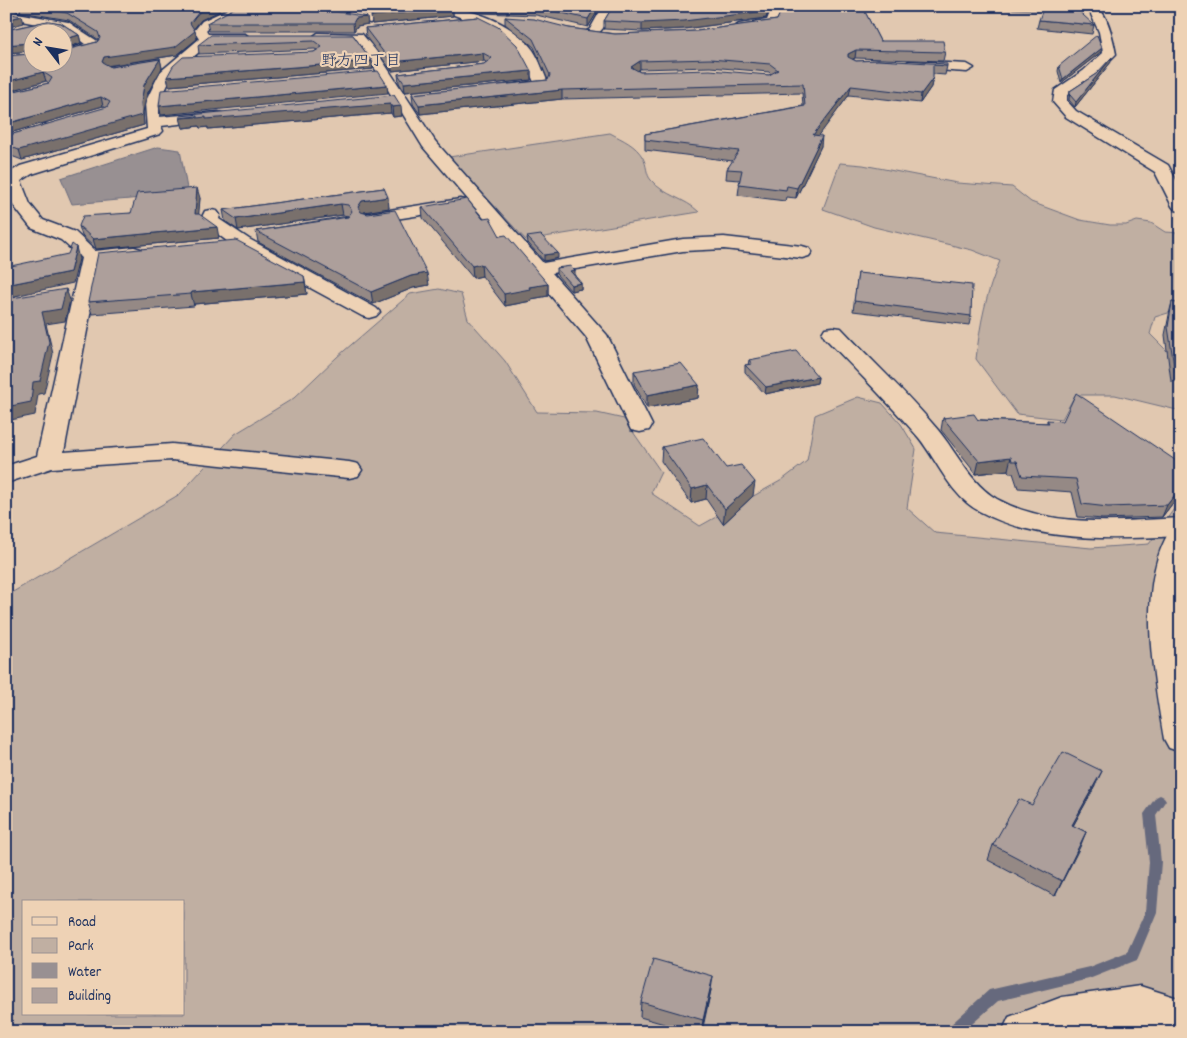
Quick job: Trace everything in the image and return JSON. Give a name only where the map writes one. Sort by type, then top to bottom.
[{"type":"street","points":[[6,13],[26,6]]},
{"type":"street","points":[[245,6],[206,24],[200,31],[204,37],[208,38],[258,38]]},
{"type":"street","points":[[435,6],[481,19],[500,27],[526,51],[542,85],[495,90]]},
{"type":"street","points":[[290,9],[370,19]]},
{"type":"street","points":[[724,30],[772,24],[772,9],[756,12]]},
{"type":"street","points":[[360,34],[370,19],[382,10]]},
{"type":"street","points":[[1095,10],[1110,54],[1088,74],[1060,92],[1060,102],[1071,114],[1162,169],[1181,206]]},
{"type":"street","points":[[6,13],[45,22]]},
{"type":"street","points":[[589,34],[595,30],[608,14]]},
{"type":"street","points":[[444,22],[514,19]]},
{"type":"street","points":[[72,29],[94,45],[72,52]]},
{"type":"street","points":[[308,37],[360,34],[380,29]]},
{"type":"street","points":[[576,31],[608,36]]},
{"type":"street","points":[[360,34],[429,144],[596,335],[640,425]]},
{"type":"street","points":[[148,252],[91,257],[68,236],[37,224],[22,205],[15,184],[9,181],[26,170],[155,131],[152,122],[152,103],[167,72],[208,38]]},
{"type":"street","points":[[352,53],[372,52]]},
{"type":"street","points":[[159,63],[206,60]]},
{"type":"street","points":[[897,64],[967,68]]},
{"type":"street","points":[[365,75],[406,76]]},
{"type":"street","points":[[158,93],[178,91]]},
{"type":"street","points":[[380,101],[419,97]]},
{"type":"street","points":[[152,122],[232,114]]},
{"type":"street","points":[[6,115],[44,129]]},
{"type":"street","points":[[16,138],[61,124]]},
{"type":"street","points":[[6,161],[26,170]]},
{"type":"street","points":[[370,218],[479,201]]},
{"type":"street","points":[[211,215],[208,221],[238,240],[369,312]]},
{"type":"street","points":[[214,246],[262,234]]},
{"type":"street","points":[[540,270],[683,245],[724,243],[802,252]]},
{"type":"street","points":[[49,461],[74,291],[91,257]]},
{"type":"street","points":[[833,333],[930,436],[967,485],[986,504],[1042,526],[1120,530],[1181,527]]},
{"type":"street","points":[[6,475],[49,461],[172,452],[349,470]]},
{"type":"street","points":[[1181,535],[1167,577],[1166,655],[1181,739]]},
{"type":"street","points":[[1024,1032],[1062,1018],[1140,1006],[1181,1020]]},
{"type":"green space","points":[[610,133],[629,143],[640,153],[649,178],[656,185],[699,212],[526,240],[449,157]]},
{"type":"green space","points":[[840,163],[863,165],[957,183],[1012,187],[1031,202],[1080,220],[1110,225],[1126,225],[1137,221],[1151,223],[1165,232],[1181,233],[1181,309],[1155,317],[1150,334],[1181,365],[1181,411],[1115,395],[1075,395],[1062,419],[1017,414],[976,359],[984,309],[1000,261],[972,250],[874,227],[823,209]]},
{"type":"green space","points":[[439,289],[461,294],[468,319],[505,361],[537,412],[597,413],[624,419],[661,472],[651,493],[700,526],[782,480],[807,461],[815,415],[858,397],[882,403],[901,424],[916,449],[907,508],[935,533],[1091,548],[1149,544],[1181,499],[1181,1032],[6,1032],[6,596],[180,494],[235,434],[294,398],[337,357],[410,294]]},
{"type":"water","points":[[158,147],[180,150],[188,194],[72,204],[61,178]]},
{"type":"building","points":[[31,6],[212,6],[199,12],[190,23],[195,31],[175,47],[104,57],[102,62],[111,67],[160,59],[144,85],[141,103],[142,115],[19,150],[6,145],[6,136],[107,107],[110,102],[101,97],[6,124],[6,93],[49,83],[52,78],[43,72],[72,72],[72,48],[97,42],[100,38],[98,32],[67,13]]},
{"type":"building","points":[[238,6],[307,6],[367,17],[356,18],[353,23],[207,23]]},
{"type":"building","points":[[371,6],[447,6],[453,8],[371,16],[377,11]]},
{"type":"building","points":[[503,6],[596,6],[588,19],[536,7]]},
{"type":"building","points":[[613,6],[768,6],[766,11],[684,21],[642,23],[604,21]]},
{"type":"building","points":[[783,6],[862,6],[880,41],[943,41],[945,52],[856,50],[848,54],[848,57],[856,61],[878,60],[947,64],[947,66],[933,65],[933,78],[921,94],[851,86],[813,135],[822,136],[797,188],[787,186],[786,190],[739,184],[742,170],[727,169],[739,151],[645,140],[645,134],[805,106],[803,84],[562,90],[419,105],[412,94],[548,80],[550,75],[533,39],[505,17],[534,19],[569,28],[615,34],[697,31],[777,20]],"holes":[[[710,59],[770,64],[778,70],[769,75],[710,70],[640,72],[631,67],[640,61]]]},
{"type":"building","points":[[1044,6],[1073,6],[1094,25],[1039,20]]},
{"type":"building","points":[[6,13],[22,16],[6,20]]},
{"type":"building","points":[[478,17],[498,27],[517,45],[531,71],[404,83],[398,74],[484,64],[492,58],[483,53],[391,62],[365,28]]},
{"type":"building","points":[[22,27],[22,44],[6,45],[6,30]]},
{"type":"building","points":[[72,30],[79,35],[72,37]]},
{"type":"building","points":[[211,35],[353,35],[372,61],[167,77],[173,66],[183,57],[314,52],[322,47],[314,41],[198,45]]},
{"type":"building","points":[[1097,35],[1102,48],[1063,79],[1059,66]]},
{"type":"building","points":[[22,55],[22,72],[43,72],[6,82],[6,56]]},
{"type":"building","points":[[1112,57],[1076,102],[1070,95],[1070,91],[1096,74]]},
{"type":"building","points":[[378,71],[387,85],[159,106],[161,90]]},
{"type":"building","points":[[394,95],[401,106],[392,107],[390,104],[206,119],[206,117],[197,118],[197,116],[180,118],[180,116]]},
{"type":"building","points":[[197,188],[195,214],[199,214],[217,227],[93,239],[79,226],[83,216],[131,213],[137,193]]},
{"type":"building","points":[[384,188],[388,197],[362,201],[358,207],[361,212],[368,214],[395,210],[427,273],[411,276],[371,292],[256,231],[348,217],[352,211],[348,205],[341,204],[236,219],[223,210]]},
{"type":"building","points":[[467,199],[483,219],[490,218],[500,236],[506,235],[548,284],[504,294],[481,264],[472,266],[422,207]]},
{"type":"building","points":[[541,235],[558,253],[544,255],[527,237]]},
{"type":"building","points":[[236,240],[304,276],[305,282],[88,302],[98,253]]},
{"type":"building","points":[[72,244],[76,247],[70,272],[6,285],[6,267],[68,254]]},
{"type":"building","points":[[571,266],[575,270],[570,271],[581,283],[571,285],[556,268]]},
{"type":"building","points":[[858,273],[972,285],[971,316],[854,301]]},
{"type":"building","points":[[66,289],[61,309],[42,312],[49,342],[40,381],[33,382],[31,402],[6,407],[6,299]]},
{"type":"building","points":[[1172,302],[1181,304],[1181,373],[1175,372],[1168,327]]},
{"type":"building","points":[[796,351],[818,377],[766,387],[745,365],[752,364],[749,360]]},
{"type":"building","points":[[681,363],[699,385],[647,395],[634,371]]},
{"type":"building","points":[[1076,393],[1175,460],[1181,469],[1181,487],[1167,505],[1108,507],[1082,504],[1076,479],[1022,476],[1017,461],[1012,461],[1011,457],[979,461],[943,418],[974,414],[978,420],[1049,423],[1047,420],[1063,421]]},
{"type":"building","points":[[703,438],[726,468],[741,465],[755,482],[725,509],[707,485],[692,489],[662,447]]},
{"type":"building","points":[[1063,752],[1102,771],[1072,825],[1086,832],[1062,881],[993,845],[1019,799],[1032,805]]},
{"type":"building","points":[[653,959],[713,976],[703,1020],[641,1002]]},
{"type":"waterway","points":[[953,1032],[994,995],[1089,973],[1132,956],[1151,912],[1155,862],[1150,814],[1160,800]]},
{"type":"district","name":"野方四丁目","points":[[361,59]]}]
